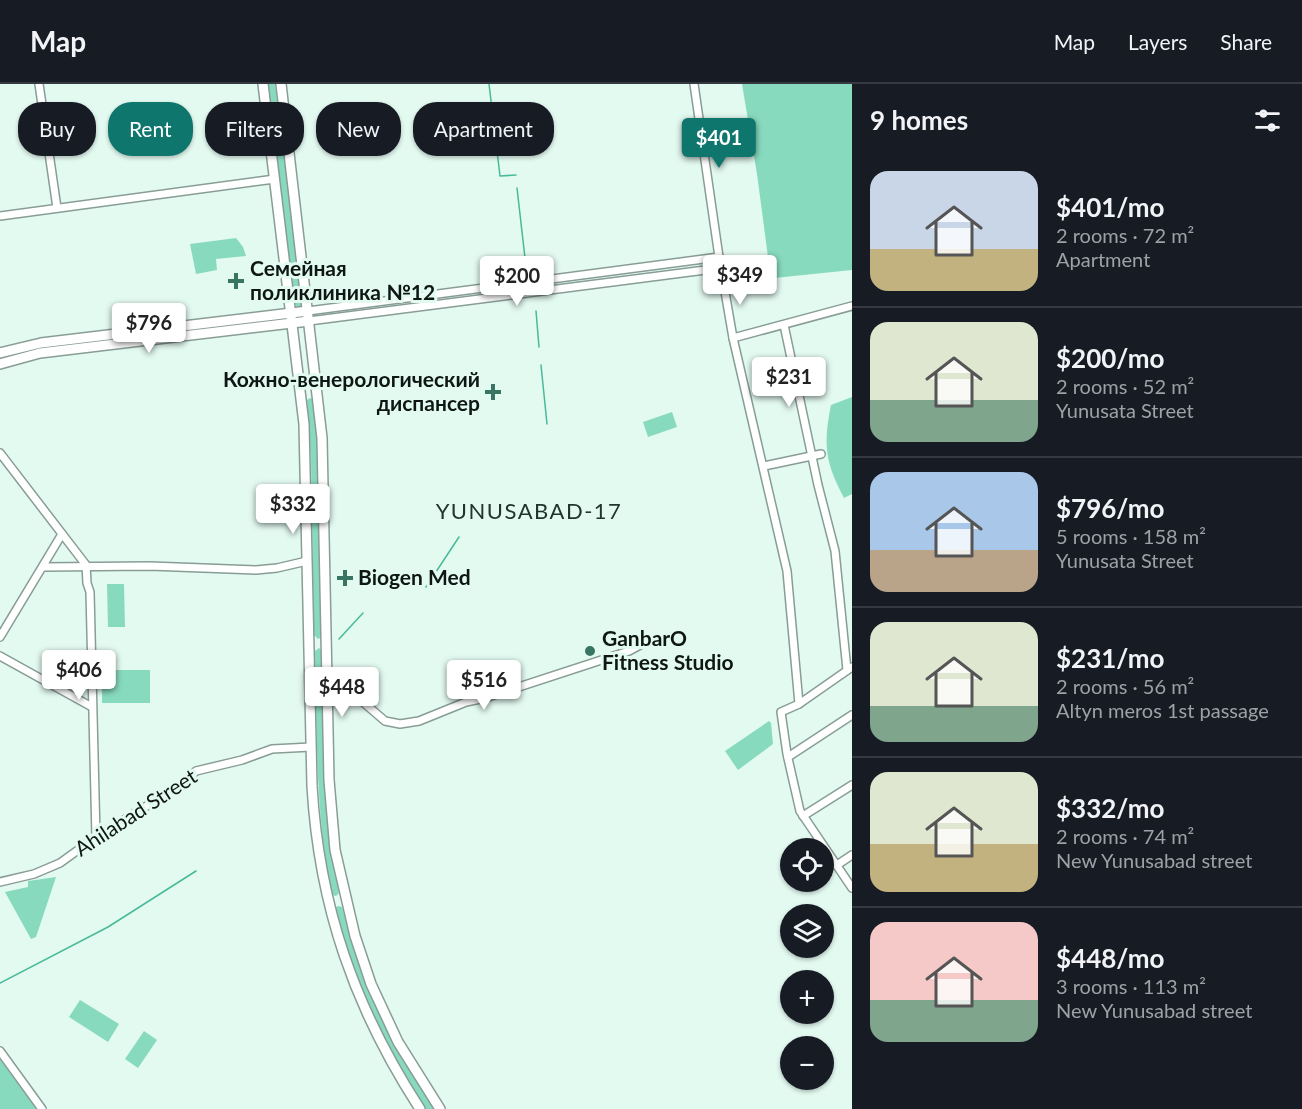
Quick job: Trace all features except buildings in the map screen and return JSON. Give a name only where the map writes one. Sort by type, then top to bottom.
[{"type":"main road","points":[[263,84],[302,399],[311,747],[316,830],[329,903],[345,961],[365,1012],[389,1058],[420,1109]]},
{"type":"main road","points":[[281,84],[318,398],[324,475],[331,815],[335,850],[345,899],[362,960],[382,1010],[404,1053],[440,1109]]},
{"type":"main road","points":[[0,353],[41,343],[308,310]]},
{"type":"main road","points":[[0,364],[40,353],[309,321]]},
{"type":"main road","points":[[302,399],[307,393],[318,398]]},
{"type":"main road","points":[[309,643],[327,643]]},
{"type":"main road","points":[[329,903],[345,899]]},
{"type":"street","points":[[39,84],[57,208]]},
{"type":"street","points":[[694,84],[733,338],[787,571],[799,704]]},
{"type":"street","points":[[0,216],[275,179]]},
{"type":"street","points":[[308,310],[604,273],[719,256]]},
{"type":"street","points":[[309,321],[721,268]]},
{"type":"street","points":[[733,338],[852,306]]},
{"type":"street","points":[[784,325],[835,551],[850,668],[799,704],[782,712],[788,757],[800,811],[852,888]]},
{"type":"street","points":[[0,453],[86,566],[87,583]]},
{"type":"street","points":[[764,466],[821,454]]},
{"type":"street","points":[[0,637],[62,534]]},
{"type":"street","points":[[43,567],[256,570],[307,561]]},
{"type":"street","points":[[76,566],[90,592],[96,837]]},
{"type":"street","points":[[328,689],[349,690],[385,721],[410,723],[466,702],[485,698],[629,651],[640,645]]},
{"type":"street","points":[[0,656],[92,707]]},
{"type":"street","points":[[788,757],[852,716]]},
{"type":"street","name":"Ahilabad Street","points":[[0,882],[34,874],[60,863],[96,837],[186,782],[196,771],[242,760],[272,749],[311,747]]},
{"type":"street","points":[[803,816],[852,785]]},
{"type":"street","points":[[837,865],[852,855]]},
{"type":"street","points":[[0,1051],[42,1109]]},
{"type":"green space","points":[[268,84],[275,84],[277,102],[270,102]]},
{"type":"green space","points":[[742,84],[852,84],[852,270],[744,281],[743,256],[768,257]]},
{"type":"green space","points":[[277,156],[284,156],[301,310],[298,310],[295,304]]},
{"type":"green space","points":[[236,238],[246,256],[216,259],[217,270],[196,274],[190,244]]},
{"type":"green space","points":[[852,397],[852,494],[844,498],[829,463],[827,431],[831,405]]},
{"type":"green space","points":[[310,398],[314,400],[319,460],[322,637],[318,639],[314,635],[311,460],[307,400]]},
{"type":"green space","points":[[672,412],[677,427],[648,437],[643,422]]},
{"type":"green space","points":[[107,584],[124,584],[125,627],[108,627]]},
{"type":"green space","points":[[319,648],[322,651],[329,833],[339,893],[336,896],[332,895],[322,835],[315,651]]},
{"type":"green space","points":[[102,670],[150,670],[150,703],[102,703]]},
{"type":"green space","points":[[769,721],[773,744],[738,770],[725,751]]},
{"type":"green space","points":[[56,877],[36,937],[31,939],[5,892],[28,887],[28,881]]},
{"type":"green space","points":[[342,907],[360,965],[383,1021],[401,1055],[435,1109],[426,1109],[377,1026],[351,962],[335,908]]},
{"type":"green space","points":[[80,1000],[119,1024],[108,1042],[69,1017]]},
{"type":"green space","points":[[144,1031],[157,1040],[138,1068],[125,1059]]},
{"type":"green space","points":[[0,1059],[37,1109],[0,1109]]},
{"type":"waterway","points":[[489,84],[500,176],[516,175]]},
{"type":"waterway","points":[[517,188],[525,258]]},
{"type":"waterway","points":[[536,311],[539,347]]},
{"type":"waterway","points":[[541,365],[547,424]]},
{"type":"waterway","points":[[426,587],[459,537]]},
{"type":"waterway","points":[[339,639],[363,613]]},
{"type":"waterway","points":[[0,983],[108,927],[196,871]]},
{"type":"place","name":"Семейная поликлиника №12","points":[[236,281]]},
{"type":"place","name":"Кожно-венерологический диспансер","points":[[493,392]]},
{"type":"place","name":"Biogen Med","points":[[345,578]]},
{"type":"place","name":"GanbarO Fitness Studio","points":[[590,651]]},
{"type":"district","name":"YUNUSABAD-17","points":[[529,511]]}]
